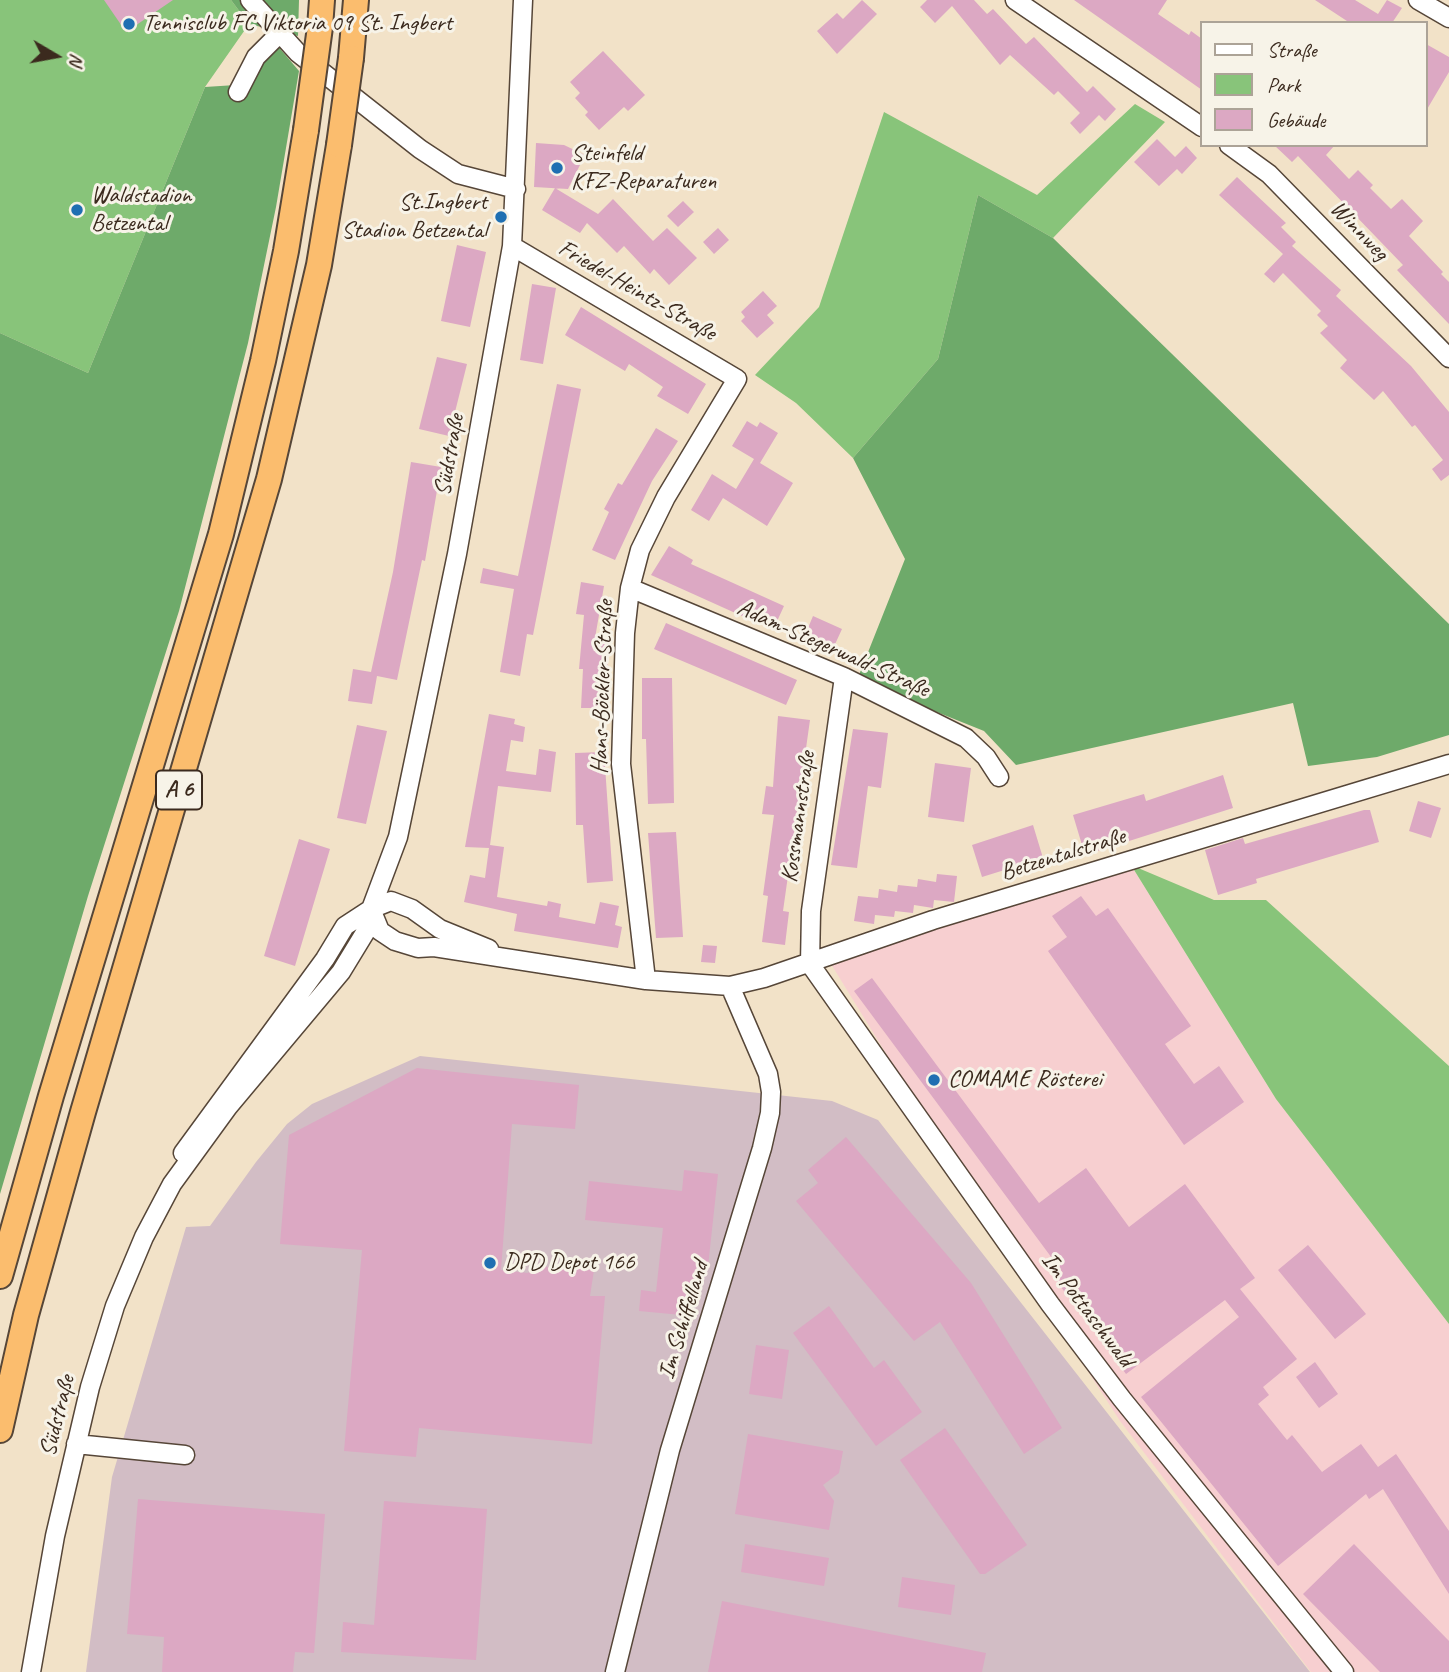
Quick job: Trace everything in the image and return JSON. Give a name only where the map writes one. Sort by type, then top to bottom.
[{"type":"highway","name":"A 6","points":[[0,1276],[18,1206],[227,509],[286,251],[306,130],[322,0]]},
{"type":"highway","name":"A 6","points":[[0,1430],[26,1315],[76,1136],[269,479],[318,265],[339,145],[356,0]]},
{"type":"street","points":[[250,0],[279,34],[419,149],[458,174],[516,189]]},
{"type":"street","name":"Südstraße","points":[[31,1672],[55,1536],[76,1444],[115,1307],[144,1237],[172,1184],[183,1151],[206,1116],[325,959],[345,926],[371,909],[398,837],[457,554],[512,246],[523,0]]},
{"type":"street","points":[[1015,0],[1200,126]]},
{"type":"street","points":[[1419,0],[1449,18]]},
{"type":"street","points":[[238,92],[256,57],[279,34]]},
{"type":"street","name":"Winnweg","points":[[1232,147],[1269,174],[1449,358]]},
{"type":"street","name":"Friedel-Heintz-Straße","points":[[512,246],[737,379]]},
{"type":"street","name":"Hans-Böckler-Straße","points":[[646,980],[621,764],[625,633],[630,588],[640,550],[666,497],[737,379]]},
{"type":"street","name":"Adam-Stegerwald-Straße","points":[[630,588],[844,677],[967,738],[986,757],[999,777]]},
{"type":"street","name":"Kossmannstraße","points":[[810,964],[811,911],[844,677]]},
{"type":"street","name":"Betzentalstraße","points":[[514,960],[691,986],[730,986],[810,964],[933,920],[1449,764]]},
{"type":"street","points":[[391,901],[412,909],[440,929],[514,960],[434,947],[418,948],[395,941],[380,932],[371,909],[391,901]]},
{"type":"street","name":"Im Pottaschwald","points":[[810,964],[1050,1304],[1122,1398],[1343,1672]]},
{"type":"street","name":"Im Schiffelland","points":[[615,1672],[664,1474],[762,1148],[770,1113],[768,1074],[730,986]]},
{"type":"street","points":[[76,1444],[185,1455]]},
{"type":"shaded area","points":[[1131,865],[1276,1099],[1449,1324],[1449,1672],[1311,1672],[1120,1421],[944,1148],[831,964]]},
{"type":"shaded area","points":[[420,1056],[832,1101],[878,1120],[1310,1672],[86,1672],[112,1477],[186,1227],[210,1226],[287,1124],[312,1104]]},
{"type":"green space","name":"Waldstadion Betzental","points":[[0,0],[231,0],[249,24],[205,87],[88,373],[0,333]]},
{"type":"green space","points":[[231,0],[299,0],[298,36],[249,24]]},
{"type":"green space","points":[[271,38],[299,71],[276,207],[248,343],[179,611],[88,896],[0,1194],[0,333],[88,373],[205,87],[251,84]]},
{"type":"green space","points":[[1135,104],[1165,122],[1053,238],[978,195],[938,359],[853,458],[796,403],[755,375],[819,307],[884,112],[1037,195]]},
{"type":"green space","points":[[978,195],[1053,238],[1449,624],[1449,735],[1377,757],[1308,766],[1293,703],[1016,765],[984,731],[857,680],[905,559],[853,458],[938,359]]},
{"type":"green space","points":[[1131,865],[1214,900],[1266,900],[1449,1066],[1449,1324],[1276,1099]]},
{"type":"building","name":"Tennisclub FC Viktoria 09 St. Ingbert","points":[[104,0],[173,0],[126,32]]},
{"type":"building","points":[[862,0],[877,14],[837,54],[817,31],[837,13],[843,19]]},
{"type":"building","points":[[927,0],[974,0],[987,14],[993,9],[1026,44],[1034,37],[1087,92],[1093,86],[1116,109],[1105,121],[1099,115],[1080,134],[1070,123],[1080,113],[1058,91],[1054,95],[1010,55],[1000,65],[952,6],[935,23],[920,7]]},
{"type":"building","points":[[1074,0],[1167,0],[1158,14],[1189,35],[1191,31],[1200,38],[1200,89]]},
{"type":"building","points":[[1315,0],[1355,0],[1378,14],[1387,0],[1402,8],[1393,21],[1347,21]]},
{"type":"building","points":[[1428,45],[1449,57],[1449,72],[1428,108]]},
{"type":"building","points":[[603,51],[645,95],[628,111],[624,107],[599,130],[585,115],[588,112],[575,98],[580,93],[570,82]]},
{"type":"building","points":[[1157,139],[1175,157],[1186,146],[1197,158],[1182,174],[1177,169],[1159,186],[1134,162]]},
{"type":"building","name":"Steinfeld KFZ-Reparaturen","points":[[536,143],[564,145],[585,155],[568,189],[534,187]]},
{"type":"building","points":[[1276,147],[1333,147],[1326,155],[1349,179],[1358,170],[1373,185],[1370,188],[1391,209],[1402,199],[1423,221],[1409,236],[1449,282],[1449,324],[1397,270],[1403,265],[1298,156],[1292,162]]},
{"type":"building","points":[[1237,177],[1286,223],[1281,227],[1296,242],[1292,246],[1341,290],[1336,296],[1411,366],[1449,412],[1449,475],[1441,481],[1432,469],[1443,460],[1415,425],[1412,427],[1383,391],[1374,400],[1340,368],[1347,360],[1320,333],[1328,326],[1317,315],[1321,311],[1283,273],[1274,283],[1264,274],[1283,254],[1219,195]]},
{"type":"building","points":[[555,188],[598,214],[613,199],[653,241],[667,228],[697,258],[669,285],[654,269],[650,274],[624,246],[617,253],[587,223],[580,233],[542,210]]},
{"type":"building","points":[[683,201],[694,212],[678,227],[667,216]]},
{"type":"building","points":[[718,228],[729,240],[714,254],[703,242]]},
{"type":"building","points":[[457,245],[486,252],[470,327],[441,321]]},
{"type":"building","points":[[532,284],[556,288],[543,364],[520,360]]},
{"type":"building","points":[[763,291],[777,306],[767,315],[774,323],[757,338],[741,321],[745,317],[741,312]]},
{"type":"building","points":[[581,307],[706,384],[688,414],[657,396],[663,387],[629,364],[625,371],[565,335]]},
{"type":"building","points":[[437,357],[467,364],[449,436],[419,429]]},
{"type":"building","points":[[557,384],[581,389],[533,635],[527,634],[520,676],[500,672],[514,589],[480,583],[483,568],[518,576]]},
{"type":"building","points":[[747,421],[757,427],[760,422],[778,433],[760,463],[793,483],[767,526],[723,498],[709,521],[691,510],[712,474],[736,489],[754,459],[732,446]]},
{"type":"building","points":[[656,428],[678,441],[652,481],[615,560],[592,550],[609,512],[604,509],[618,483],[622,485]]},
{"type":"building","points":[[411,462],[441,467],[425,561],[422,560],[397,680],[377,676],[372,704],[348,701],[353,669],[371,672],[393,572]]},
{"type":"building","points":[[669,546],[693,560],[691,564],[784,606],[773,630],[651,575]]},
{"type":"building","points":[[581,582],[604,586],[595,638],[609,640],[605,708],[581,708],[583,669],[579,669],[584,615],[576,614]]},
{"type":"building","points":[[813,616],[842,629],[831,653],[803,640]]},
{"type":"building","points":[[666,623],[797,680],[786,705],[654,649]]},
{"type":"building","points":[[642,678],[672,678],[674,803],[648,804],[646,739],[642,739]]},
{"type":"building","points":[[489,714],[515,719],[514,724],[525,727],[523,742],[511,740],[506,771],[536,775],[539,749],[556,752],[551,792],[498,786],[490,845],[504,847],[497,897],[547,906],[548,901],[561,904],[559,917],[595,924],[600,902],[619,906],[615,925],[622,927],[618,948],[514,931],[517,914],[464,902],[470,875],[485,878],[489,848],[465,847]]},
{"type":"building","points":[[778,716],[810,720],[783,911],[789,912],[785,945],[762,942],[768,896],[763,895],[774,815],[762,814],[766,786],[773,787]]},
{"type":"building","points":[[357,725],[387,731],[366,824],[337,818]]},
{"type":"building","points":[[853,729],[888,733],[881,788],[868,786],[857,868],[831,865]]},
{"type":"building","points":[[604,752],[613,881],[587,883],[583,825],[576,825],[575,753]]},
{"type":"building","points":[[935,763],[971,768],[964,822],[928,817]]},
{"type":"building","points":[[1223,775],[1233,808],[1085,855],[1073,815],[1144,794],[1146,801]]},
{"type":"building","points":[[1418,801],[1441,808],[1431,838],[1409,831]]},
{"type":"building","points":[[1370,810],[1379,842],[1256,879],[1257,883],[1218,895],[1205,850],[1243,838],[1245,844]]},
{"type":"building","points":[[1033,825],[1043,858],[982,877],[972,845]]},
{"type":"building","points":[[676,832],[683,937],[656,938],[648,833]]},
{"type":"building","points":[[299,839],[330,849],[295,966],[264,956]]},
{"type":"building","points":[[937,874],[957,876],[954,902],[934,900],[933,908],[914,905],[913,913],[895,911],[894,917],[875,915],[874,924],[854,921],[858,896],[878,898],[879,889],[897,892],[898,885],[917,887],[918,879],[936,882]]},
{"type":"building","points":[[1081,896],[1096,916],[1108,908],[1191,1026],[1165,1044],[1194,1084],[1219,1066],[1244,1102],[1184,1145],[1048,951],[1067,937],[1052,916]]},
{"type":"building","points":[[703,945],[717,946],[715,963],[701,962]]},
{"type":"building","points":[[872,978],[1039,1203],[1086,1168],[1129,1227],[1185,1184],[1255,1278],[1240,1289],[1297,1359],[1263,1387],[1269,1395],[1258,1404],[1287,1440],[1292,1435],[1322,1472],[1361,1444],[1378,1467],[1396,1454],[1449,1531],[1449,1594],[1383,1489],[1369,1499],[1366,1494],[1278,1566],[1141,1397],[1239,1317],[1225,1300],[1126,1374],[1055,1279],[1063,1273],[854,991]]},
{"type":"building","name":"DPD Depot 166","points":[[417,1068],[579,1085],[575,1129],[512,1124],[501,1270],[528,1273],[534,1266],[594,1270],[590,1296],[605,1296],[592,1444],[419,1428],[416,1457],[344,1451],[362,1250],[280,1244],[289,1135]]},
{"type":"building","points":[[846,1137],[971,1283],[1062,1428],[1024,1454],[940,1322],[914,1341],[796,1201],[818,1183],[808,1170]]},
{"type":"building","points":[[684,1170],[718,1174],[707,1276],[696,1274],[692,1316],[639,1311],[641,1290],[656,1292],[663,1228],[585,1220],[589,1181],[682,1191]]},
{"type":"building","points":[[1308,1245],[1366,1314],[1335,1339],[1278,1270]]},
{"type":"building","points":[[829,1306],[874,1368],[884,1360],[922,1412],[876,1446],[793,1333]]},
{"type":"building","points":[[756,1345],[789,1350],[782,1399],[749,1394]]},
{"type":"building","points":[[1315,1362],[1338,1394],[1319,1408],[1296,1377]]},
{"type":"building","points":[[945,1428],[1027,1545],[985,1574],[980,1574],[900,1460]]},
{"type":"building","points":[[748,1434],[843,1451],[839,1473],[823,1485],[834,1501],[829,1530],[735,1514]]},
{"type":"building","points":[[138,1499],[325,1514],[314,1653],[295,1652],[293,1672],[162,1672],[164,1637],[127,1634]]},
{"type":"building","points":[[384,1501],[487,1509],[476,1660],[341,1652],[343,1622],[374,1625]]},
{"type":"building","points":[[745,1544],[829,1558],[824,1586],[741,1572]]},
{"type":"building","points":[[1354,1544],[1449,1641],[1449,1672],[1380,1672],[1303,1594]]},
{"type":"building","points":[[902,1577],[955,1585],[951,1615],[898,1607]]},
{"type":"building","points":[[722,1601],[986,1653],[982,1672],[708,1672]]},
{"type":"place","name":"Tennisclub FC Viktoria 09 St. Ingbert","points":[[129,24]]},
{"type":"place","name":"Steinfeld KFZ-Reparaturen","points":[[557,168]]},
{"type":"place","name":"Waldstadion Betzental","points":[[77,210]]},
{"type":"place","name":"St.Ingbert Stadion Betzental","points":[[501,217]]},
{"type":"place","name":"COMAME Rösterei","points":[[934,1080]]},
{"type":"place","name":"DPD Depot 166","points":[[490,1263]]}]
